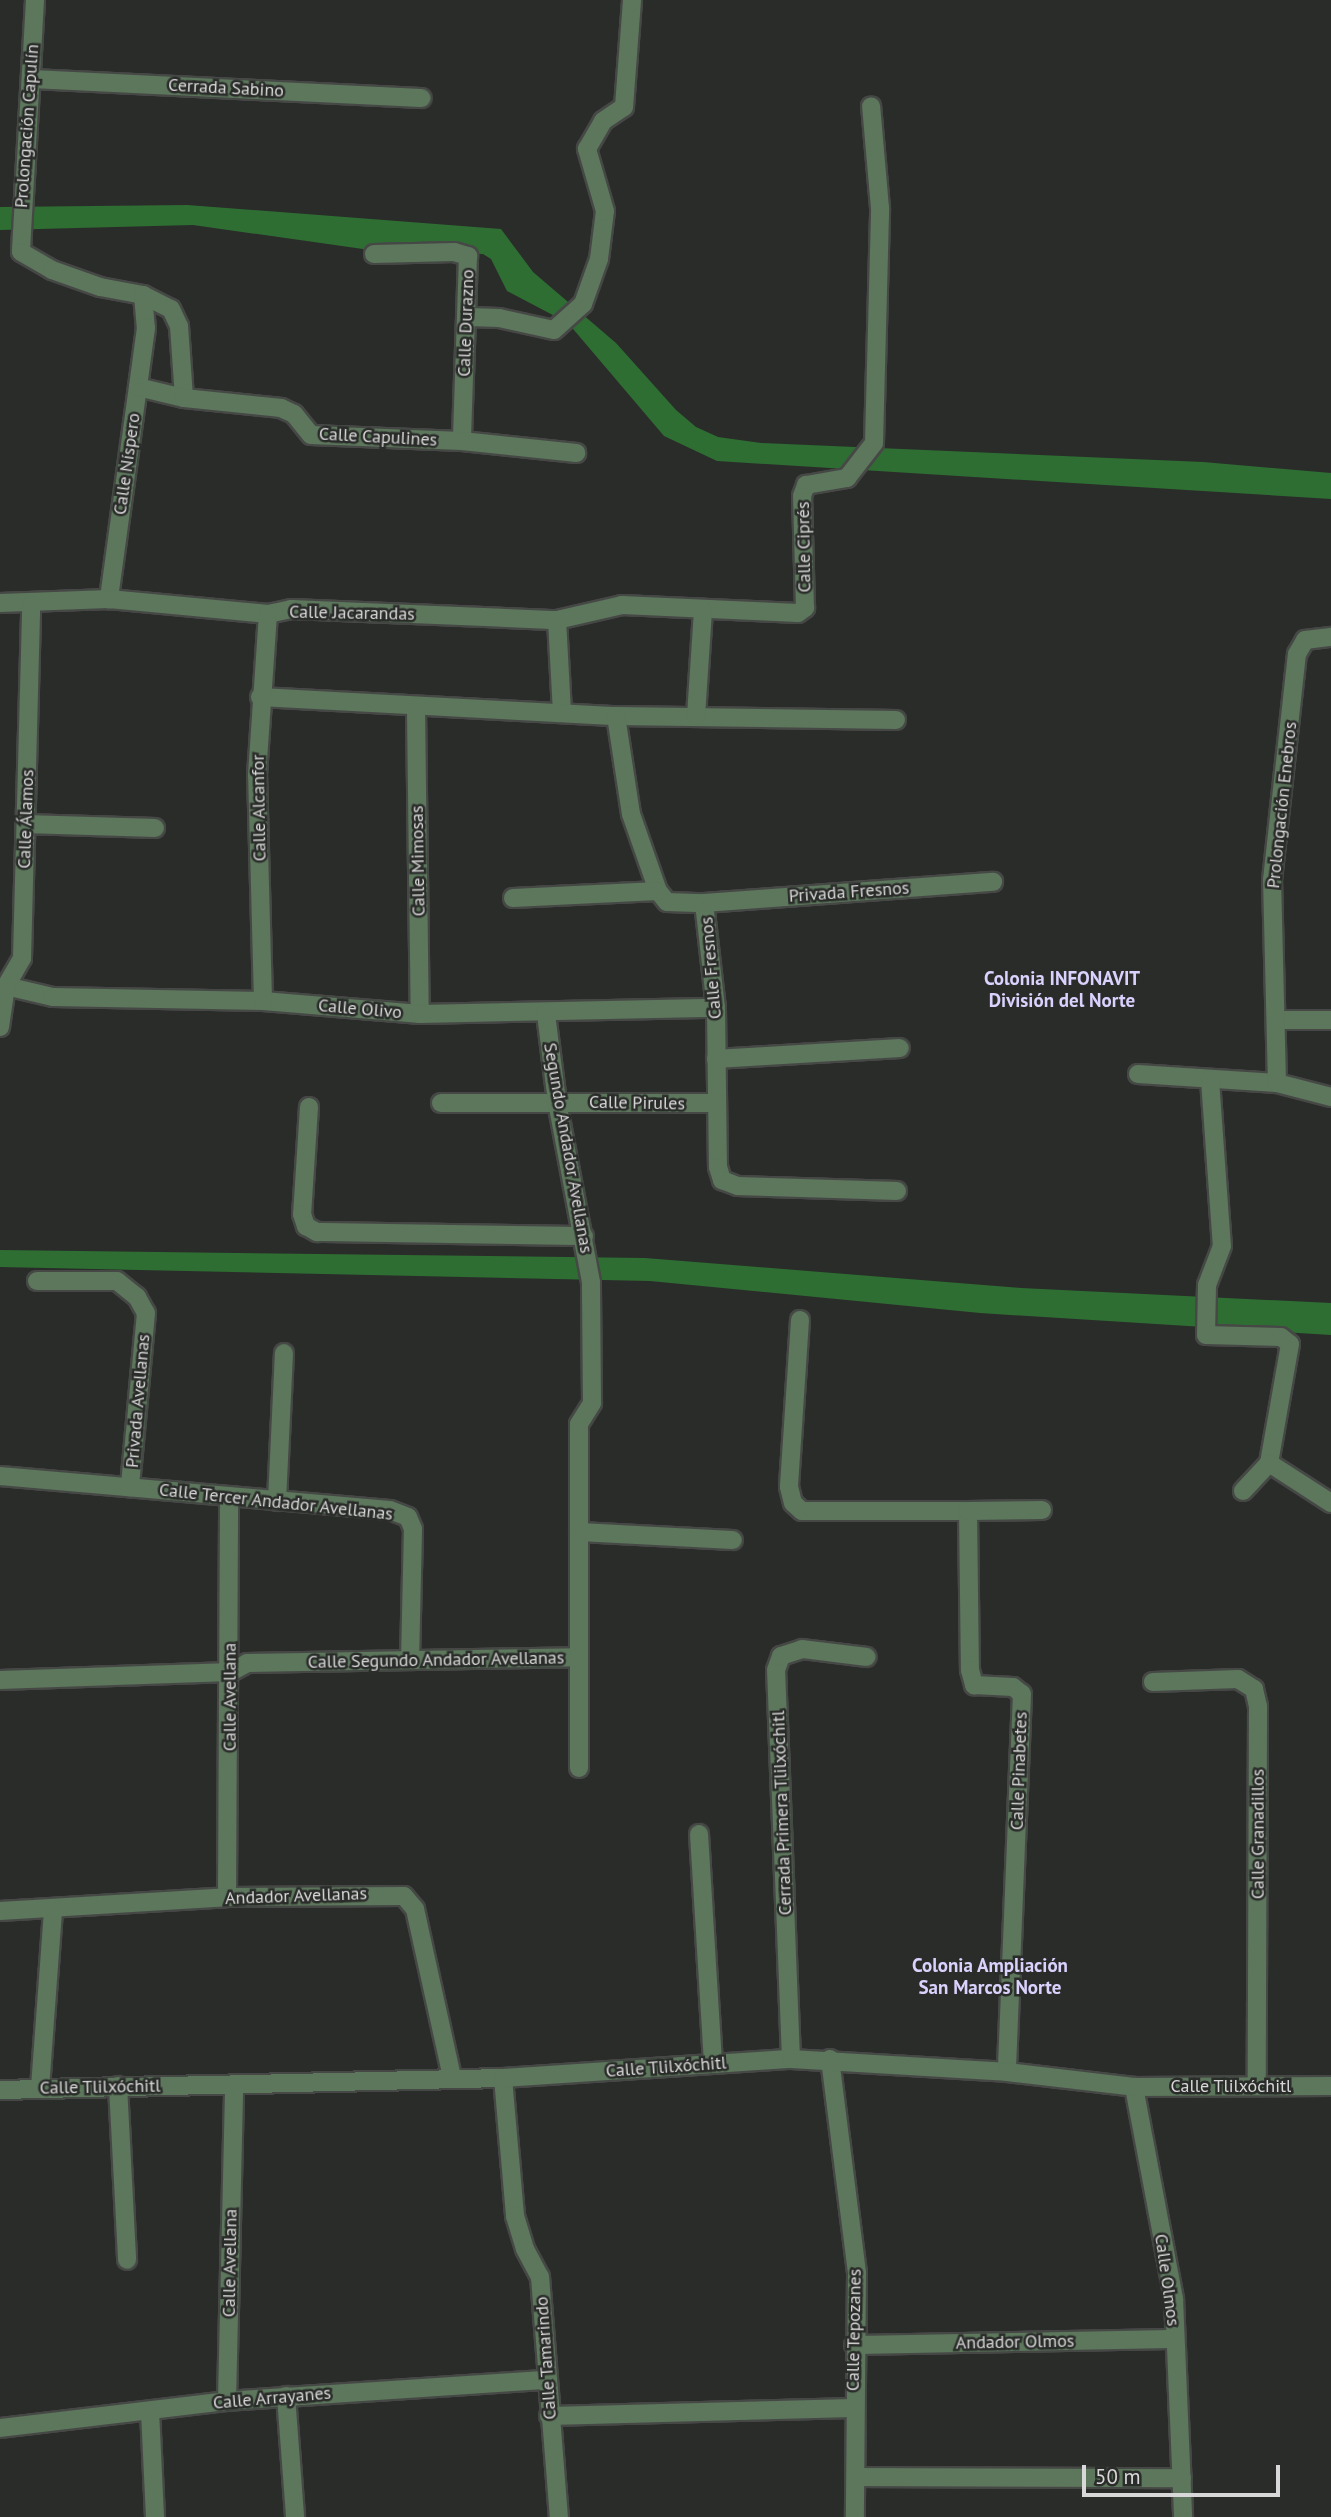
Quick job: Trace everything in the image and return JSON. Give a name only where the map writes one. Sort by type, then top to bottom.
[{"type":"street","name":"Prolongación Capulín","points":[[35,0],[22,185],[22,252],[52,270],[100,287],[143,295]]},
{"type":"street","points":[[469,317],[499,318],[554,330],[583,304],[599,259],[605,211],[587,149],[603,121],[624,107],[632,0]]},
{"type":"street","name":"Cerrada Sabino","points":[[31,79],[422,98]]},
{"type":"street","name":"Calle Ciprés","points":[[703,610],[783,614],[805,608],[802,496],[806,485],[847,478],[874,443],[880,208],[871,106]]},
{"type":"street","name":"Calle Durazno","points":[[374,254],[454,252],[468,256],[469,317],[461,441]]},
{"type":"street","points":[[143,295],[171,309],[179,326],[184,398]]},
{"type":"street","name":"Calle Níspero","points":[[109,599],[146,328],[143,295]]},
{"type":"street","name":"Calle Capulines","points":[[138,387],[184,398],[281,408],[294,414],[311,435],[461,441],[576,453]]},
{"type":"street","name":"Calle Jacarandas","points":[[0,603],[31,605],[109,599],[268,614],[291,609],[557,620],[622,605],[703,610]]},
{"type":"street","name":"Calle Álamos","points":[[0,1027],[2,997],[22,958],[31,605]]},
{"type":"street","points":[[696,716],[703,610]]},
{"type":"street","name":"Calle Alcanfor","points":[[263,1001],[257,775],[260,697],[268,614]]},
{"type":"street","points":[[557,620],[562,713]]},
{"type":"street","name":"Prolongación Enebros","points":[[1277,1083],[1278,1020],[1272,880],[1297,654],[1305,640],[1331,637]]},
{"type":"street","points":[[260,697],[416,708],[616,716],[896,720]]},
{"type":"street","name":"Calle Mimosas","points":[[416,708],[420,1014]]},
{"type":"street","points":[[513,898],[658,891],[638,844],[616,716]]},
{"type":"street","points":[[26,824],[155,828]]},
{"type":"street","name":"Privada Fresnos","points":[[704,903],[993,882]]},
{"type":"street","name":"Calle Fresnos","points":[[658,891],[667,902],[704,903],[716,1008],[716,1103],[722,1180],[738,1186],[897,1191]]},
{"type":"street","name":"Calle Olivo","points":[[2,997],[263,1001],[420,1014],[546,1014],[716,1008]]},
{"type":"street","name":"Segundo Andador Avellanas","points":[[546,1014],[557,1102],[591,1282]]},
{"type":"street","points":[[1278,1020],[1331,1020]]},
{"type":"street","points":[[716,1059],[900,1048]]},
{"type":"street","points":[[1138,1074],[1277,1083],[1331,1097]]},
{"type":"street","points":[[1210,1080],[1222,1246],[1207,1285],[1206,1335],[1281,1337],[1290,1344],[1269,1463],[1243,1491]]},
{"type":"street","name":"Calle Pirules","points":[[441,1102],[716,1103]]},
{"type":"street","points":[[309,1107],[302,1214],[306,1226],[317,1232],[584,1241]]},
{"type":"street","name":"Privada Avellanas","points":[[37,1281],[117,1281],[137,1297],[146,1313],[130,1487]]},
{"type":"street","name":"Calle Segundo Andador Avellanas","points":[[0,1680],[230,1672],[247,1663],[579,1657],[579,1424],[592,1403],[591,1282]]},
{"type":"street","points":[[800,1320],[789,1487],[793,1503],[802,1511],[1042,1510]]},
{"type":"street","points":[[277,1501],[284,1353]]},
{"type":"street","points":[[1269,1463],[1331,1503]]},
{"type":"street","name":"Calle Tercer Andador Avellanas","points":[[0,1476],[390,1510],[408,1517],[413,1529],[410,1660]]},
{"type":"street","name":"Calle Avellana","points":[[227,1897],[229,1497]]},
{"type":"street","name":"Calle Pinabetes","points":[[968,1511],[970,1670],[974,1685],[1013,1687],[1022,1694],[1007,2072]]},
{"type":"street","points":[[579,1532],[733,1540]]},
{"type":"street","name":"Cerrada Primera Tlilxóchitl","points":[[791,2059],[776,1670],[781,1656],[802,1649],[867,1657]]},
{"type":"street","points":[[579,1657],[579,1768]]},
{"type":"street","name":"Calle Granadillos","points":[[1153,1682],[1238,1679],[1254,1689],[1258,1706],[1257,2085]]},
{"type":"street","points":[[699,1834],[713,2064]]},
{"type":"street","name":"Andador Avellanas","points":[[0,1911],[227,1897],[404,1896],[415,1909],[452,2077]]},
{"type":"street","points":[[40,2088],[53,1909]]},
{"type":"street","name":"Calle Tlilxóchitl","points":[[0,2090],[452,2077],[503,2078],[791,2059],[830,2059],[1007,2072],[1134,2087],[1331,2086]]},
{"type":"street","name":"Calle Tepozanes","points":[[830,2059],[856,2273],[853,2409],[857,2477],[855,2517]]},
{"type":"street","name":"Calle Tamarindo","points":[[503,2078],[515,2216],[525,2249],[540,2277],[545,2380],[559,2517]]},
{"type":"street","name":"Calle Avellana","points":[[228,2401],[234,2084]]},
{"type":"street","points":[[118,2086],[127,2260]]},
{"type":"street","name":"Calle Olmos","points":[[1134,2087],[1174,2299],[1183,2517]]},
{"type":"street","name":"Andador Olmos","points":[[854,2345],[1175,2339]]},
{"type":"street","name":"Calle Arrayanes","points":[[0,2428],[228,2401],[545,2380]]},
{"type":"street","points":[[286,2396],[295,2517]]},
{"type":"street","points":[[549,2416],[853,2409]]},
{"type":"street","points":[[150,2411],[155,2517]]},
{"type":"street","points":[[857,2477],[1182,2478]]},
{"type":"shaded area","points":[[187,205],[501,229],[533,272],[616,343],[676,410],[696,427],[718,437],[761,443],[1203,462],[1331,473],[1331,499],[717,461],[664,436],[568,323],[507,291],[491,259],[483,254],[384,252],[193,225],[0,230],[0,207]]},
{"type":"shaded area","points":[[0,1250],[645,1258],[1021,1288],[1331,1303],[1331,1335],[980,1313],[650,1281],[0,1267]]},
{"type":"district","name":"Colonia INFONAVIT División del Norte","points":[[1062,990]]},
{"type":"district","name":"Colonia Ampliación San Marcos Norte","points":[[990,1977]]}]
